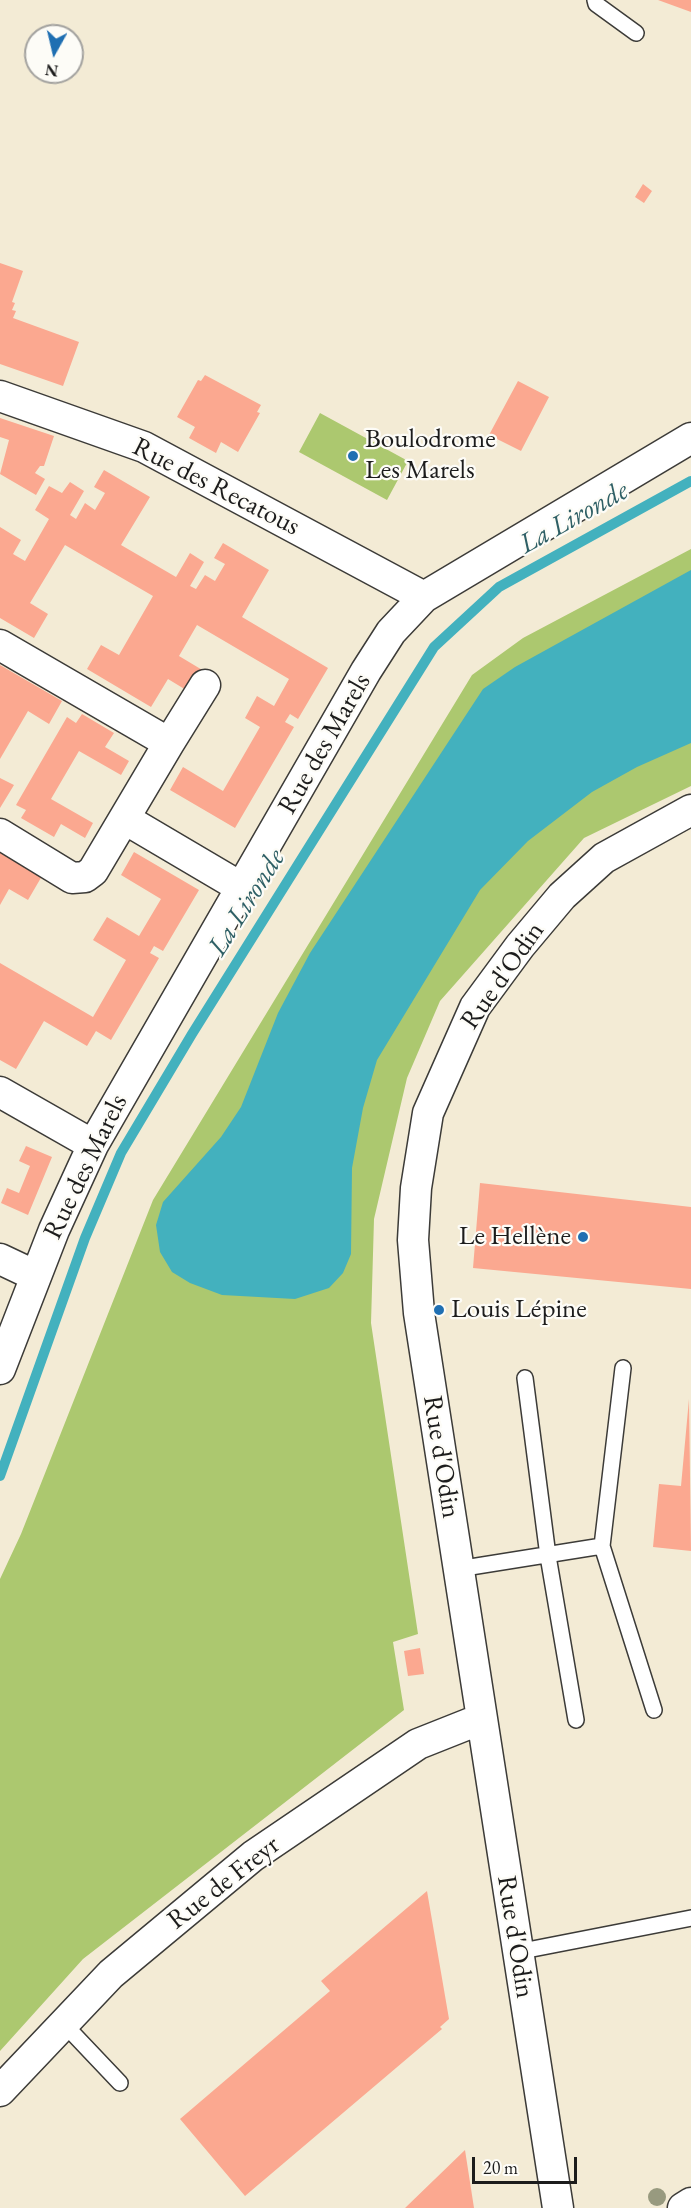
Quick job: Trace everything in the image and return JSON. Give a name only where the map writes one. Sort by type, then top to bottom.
[{"type":"street","name":"Rue des Recatous","points":[[0,396],[144,447],[424,597]]},
{"type":"street","name":"Rue des Marels","points":[[0,1369],[54,1230],[93,1145],[366,671],[391,632],[424,597],[691,438]]},
{"type":"street","points":[[0,645],[169,743]]},
{"type":"street","points":[[0,834],[72,878],[85,877],[93,871],[205,685]]},
{"type":"street","name":"Rue d'Odin","points":[[558,2208],[419,1313],[413,1240],[416,1188],[428,1113],[475,1007],[520,946],[562,896],[604,858],[691,810]]},
{"type":"street","points":[[125,819],[242,888]]},
{"type":"street","points":[[0,1092],[93,1145]]},
{"type":"street","points":[[0,1259],[36,1276]]},
{"type":"street","name":"Rue de Freyr","points":[[0,2091],[111,1974],[253,1856],[418,1744],[481,1719]]},
{"type":"street","points":[[683,2208],[691,2203]]},
{"type":"lane","points":[[595,0],[596,4],[636,33]]},
{"type":"lane","points":[[623,1368],[602,1546],[654,1710]]},
{"type":"lane","points":[[525,1378],[548,1556],[576,1720]]},
{"type":"lane","points":[[458,1569],[602,1546]]},
{"type":"lane","points":[[517,1952],[691,1918]]},
{"type":"lane","points":[[64,2024],[120,2083]]},
{"type":"green space","name":"Boulodrome Les Marels","points":[[320,413],[408,461],[387,500],[299,452]]},
{"type":"green space","points":[[691,549],[691,786],[584,838],[440,1001],[407,1078],[374,1219],[371,1323],[418,1634],[393,1642],[404,1710],[83,1959],[0,2051],[0,1579],[21,1534],[153,1200],[472,675],[523,638]]},
{"type":"water","points":[[691,570],[691,743],[637,767],[592,792],[528,841],[480,890],[377,1060],[363,1108],[352,1168],[351,1254],[343,1273],[329,1288],[295,1299],[222,1295],[190,1283],[172,1272],[160,1252],[156,1225],[163,1202],[221,1137],[241,1107],[278,1013],[310,953],[483,689],[515,667]]},
{"type":"building","points":[[658,0],[691,0],[691,12]]},
{"type":"building","points":[[643,184],[652,191],[644,203],[635,197]]},
{"type":"building","points":[[0,263],[23,271],[12,302],[15,303],[12,310],[16,311],[13,318],[79,342],[63,386],[0,364]]},
{"type":"building","points":[[205,375],[261,405],[257,412],[260,413],[238,452],[221,442],[216,453],[189,438],[195,427],[177,417],[198,380],[201,381]]},
{"type":"building","points":[[518,381],[549,397],[521,451],[489,435]]},
{"type":"building","points":[[0,418],[54,436],[44,466],[40,466],[35,473],[45,479],[36,495],[0,474],[9,440],[0,437]]},
{"type":"building","points":[[104,470],[150,497],[121,545],[176,577],[190,553],[204,562],[190,586],[196,589],[205,575],[215,581],[225,564],[214,558],[223,543],[269,570],[242,617],[328,668],[298,719],[290,714],[285,722],[294,727],[235,828],[170,790],[183,767],[223,791],[260,727],[245,718],[257,696],[274,706],[289,679],[197,625],[179,656],[204,671],[191,693],[168,679],[151,707],[87,669],[101,645],[119,655],[153,596],[65,545],[30,603],[48,614],[34,638],[0,618],[0,527],[21,540],[13,554],[25,561],[49,519],[35,510],[49,486],[62,493],[70,482],[84,491],[70,515],[76,519],[85,503],[95,510],[105,493],[94,487]]},
{"type":"building","points":[[0,665],[62,701],[49,724],[28,711],[0,759]]},
{"type":"building","points":[[82,714],[114,733],[105,747],[129,761],[121,775],[79,751],[51,799],[93,823],[85,838],[61,824],[54,837],[21,818],[26,810],[16,805],[67,717],[76,723]]},
{"type":"building","points":[[0,778],[14,785],[0,808]]},
{"type":"building","points":[[0,852],[42,876],[28,900],[9,889],[0,905]]},
{"type":"building","points":[[134,852],[199,890],[163,951],[154,946],[150,953],[159,958],[111,1040],[96,1031],[87,1046],[44,1021],[16,1069],[0,1060],[0,963],[93,1017],[126,960],[93,940],[107,917],[139,936],[161,899],[121,875]]},
{"type":"building","points":[[26,1146],[52,1157],[28,1215],[1,1203],[7,1188],[19,1193],[30,1166],[19,1161]]},
{"type":"building","name":"Le Hellène","points":[[480,1183],[691,1207],[691,1289],[473,1268]]},
{"type":"building","points":[[689,1399],[691,1551],[653,1547],[659,1484],[681,1486]]},
{"type":"building","points":[[420,1648],[424,1674],[408,1676],[404,1651]]},
{"type":"building","points":[[427,1891],[449,2019],[440,2027],[442,2029],[245,2196],[180,2119],[330,1991],[321,1981]]},
{"type":"building","points":[[465,2150],[474,2208],[405,2208]]},
{"type":"waterway","name":"La Lironde","points":[[0,1476],[85,1238],[121,1153],[192,1034],[434,647],[499,587],[691,481]]},
{"type":"place","name":"Boulodrome Les Marels","points":[[353,456]]},
{"type":"place","name":"Le Hellène","points":[[583,1237]]},
{"type":"place","name":"Louis Lépine","points":[[439,1310]]}]
